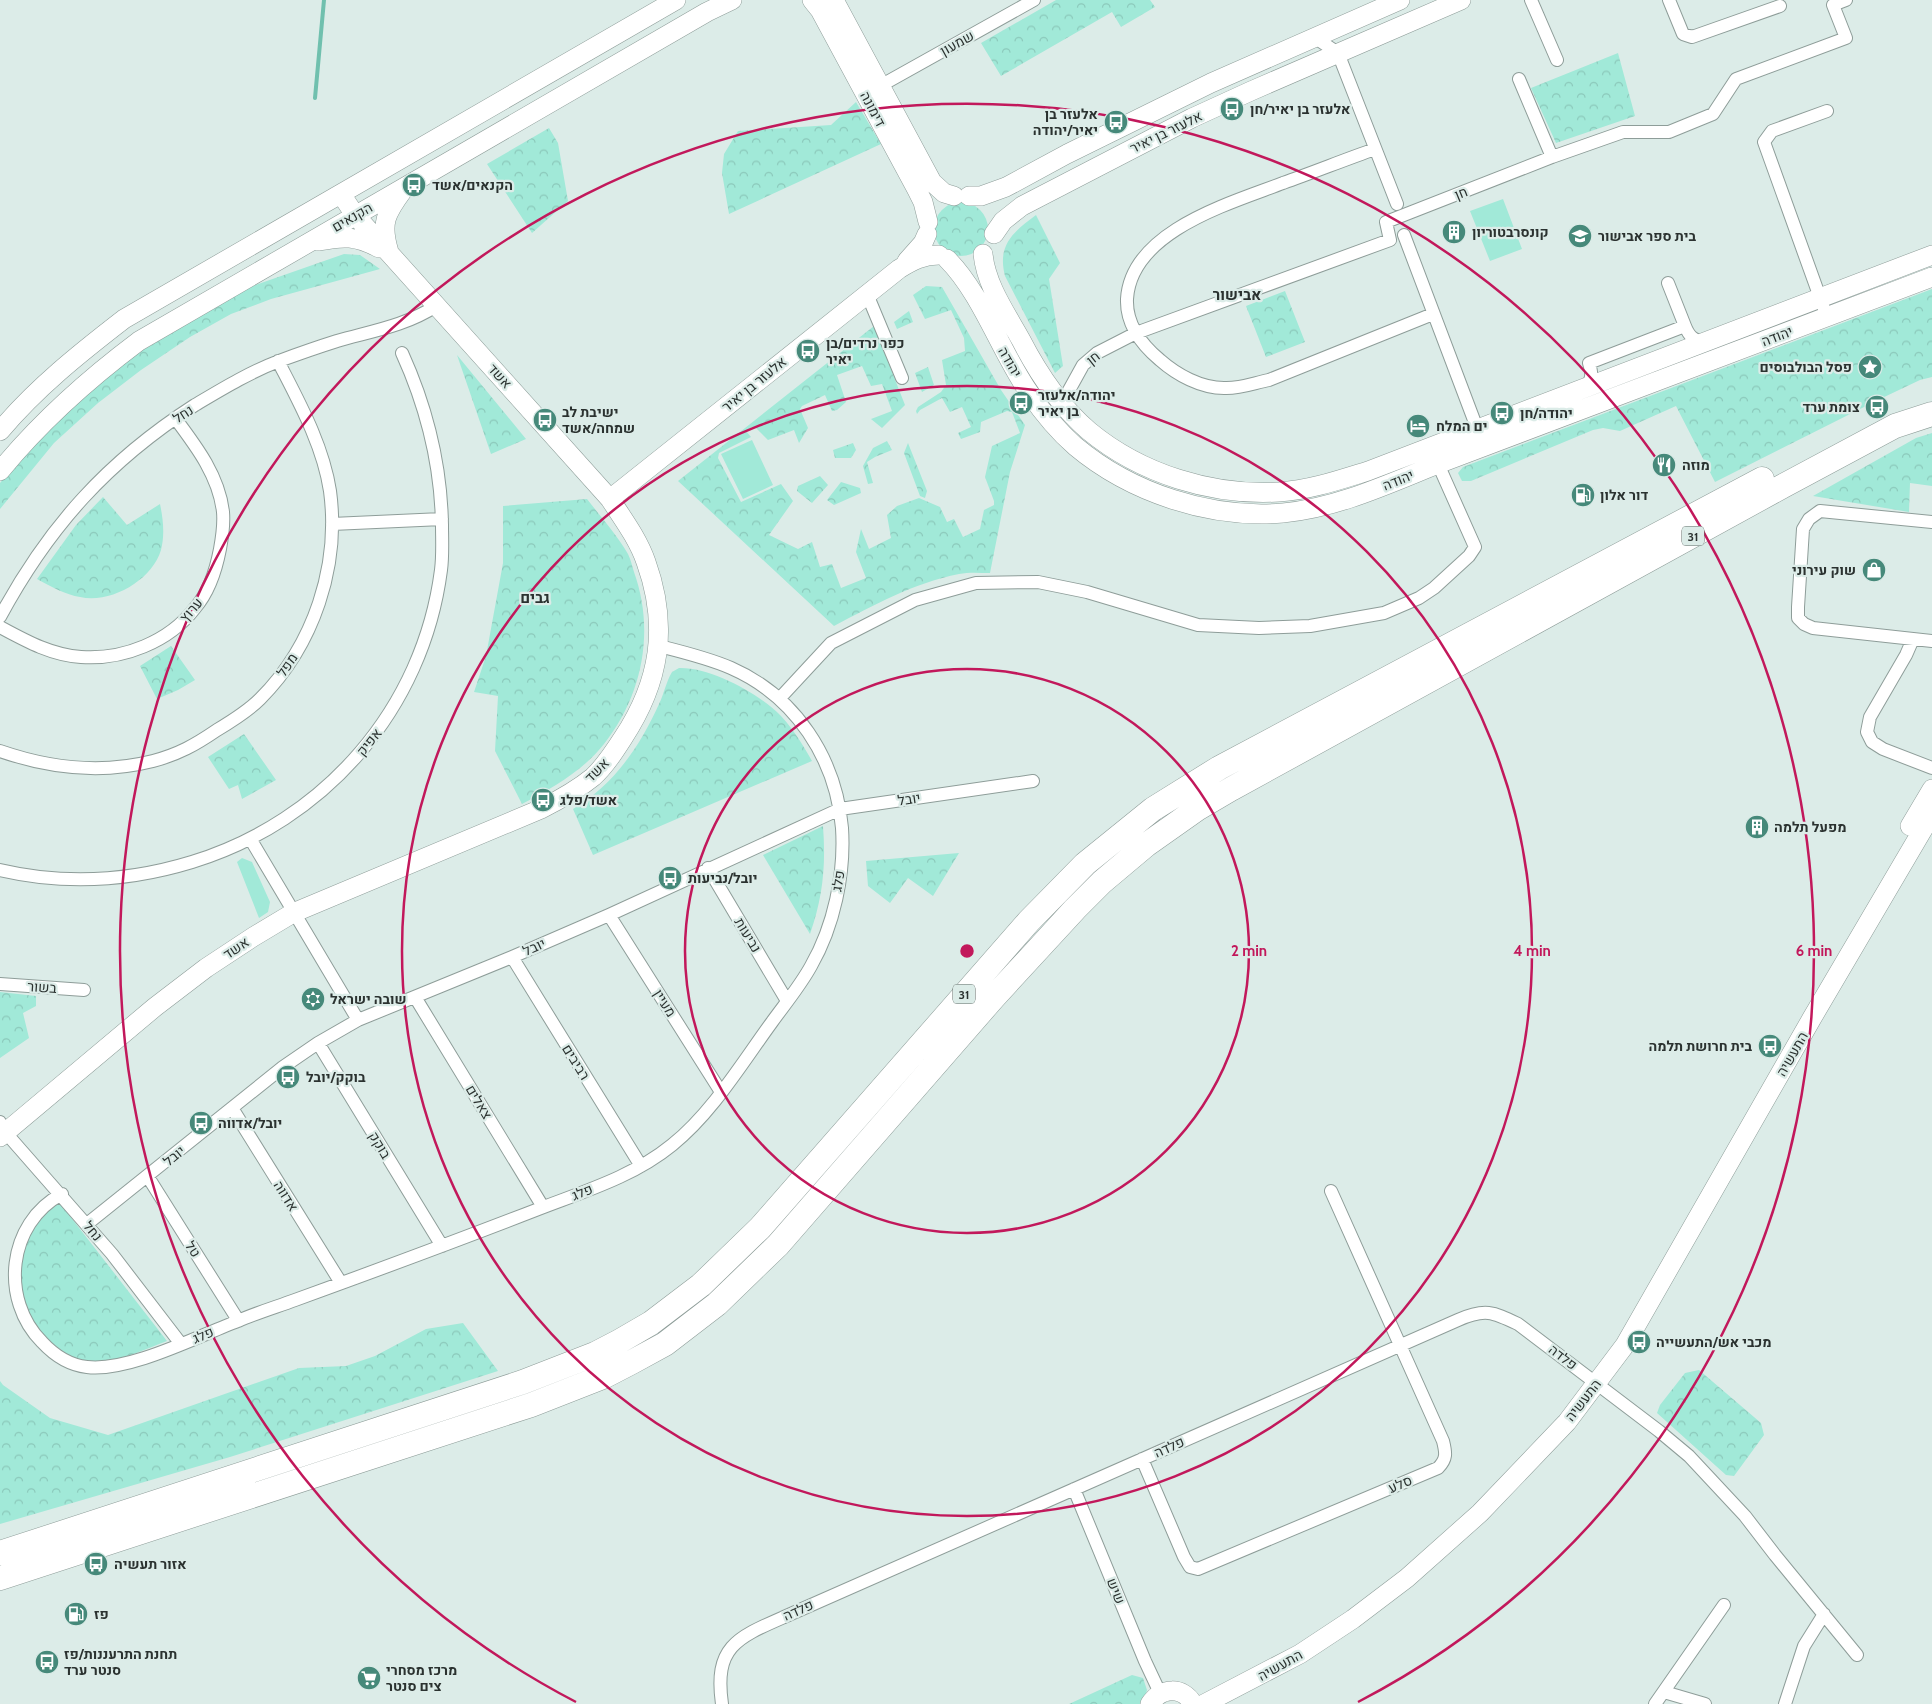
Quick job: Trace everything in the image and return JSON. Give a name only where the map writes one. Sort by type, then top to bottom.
[{"type":"highway","name":"31","points":[[0,1553],[523,1382],[595,1354],[651,1323],[701,1285],[760,1228],[1029,921],[1085,864],[1153,809],[1219,768],[1890,411],[1932,398]]},
{"type":"highway","name":"31","points":[[5,1577],[531,1405],[605,1376],[665,1344],[717,1304],[778,1245],[1047,938],[1102,882],[1168,829],[1231,789],[1774,491],[1895,426],[1932,414]]},
{"type":"street","name":"הקנאים","points":[[0,430],[34,394],[65,366],[124,319],[676,0]]},
{"type":"street","name":"הקנאים","points":[[0,471],[52,413],[132,346],[176,318],[732,0]]},
{"type":"street","name":"דימונה","points":[[812,0],[820,10],[917,190],[923,202],[928,228]]},
{"type":"street","name":"דימונה","points":[[834,0],[932,182],[944,193],[962,196]]},
{"type":"street","name":"שמעון","points":[[880,86],[1034,0]]},
{"type":"street","name":"אלעזר בן יאיר","points":[[962,196],[987,194],[1006,187],[1189,93],[1400,0]]},
{"type":"street","name":"אלעזר בן יאיר","points":[[994,234],[1010,215],[1041,195],[1192,118],[1461,0]]},
{"type":"street","points":[[1531,0],[1557,60]]},
{"type":"street","points":[[1669,0],[1683,34],[1692,38],[1780,6]]},
{"type":"street","name":"חן","points":[[1062,403],[1083,365],[1097,353],[1136,333],[1390,240],[1386,222],[1552,157],[1623,132],[1669,132],[1713,114],[1736,79],[1846,38],[1833,5],[1846,0]]},
{"type":"street","points":[[1314,37],[1338,53],[1397,204]]},
{"type":"street","points":[[1519,79],[1552,157]]},
{"type":"street","points":[[1827,111],[1772,131],[1764,142],[1827,317]]},
{"type":"street","points":[[1375,149],[1210,211],[1166,236],[1139,263],[1131,278],[1127,306],[1130,320],[1136,333],[1148,349],[1180,376],[1203,385],[1224,388],[1242,387],[1269,380],[1433,314]]},
{"type":"street","points":[[389,253],[384,235],[387,212],[406,186]]},
{"type":"street","name":"אשד","points":[[2,1131],[206,968],[293,913],[542,809],[568,795],[593,776],[611,756],[638,715],[653,676],[659,646],[660,626],[653,583],[646,560],[632,532],[610,499],[355,216],[340,194]]},
{"type":"street","points":[[962,196],[984,204],[992,218],[994,234],[990,245],[983,254],[966,262],[956,262],[943,257],[930,242],[928,228],[931,212],[937,205],[945,199],[962,196]]},
{"type":"street","name":"אלעזר בן יאיר","points":[[610,499],[899,269],[915,253],[928,228]]},
{"type":"street","points":[[1404,235],[1484,448]]},
{"type":"street","points":[[307,243],[344,237],[358,238],[389,253]]},
{"type":"street","name":"יהודה","points":[[983,254],[987,274],[994,290],[1030,356],[1062,403],[1088,430],[1116,451],[1133,460],[1190,483],[1240,492],[1281,492],[1324,484],[1368,471],[1932,255]]},
{"type":"street","name":"אלעזר בן יאיר","points":[[899,269],[916,259],[943,257]]},
{"type":"street","name":"יהודה","points":[[943,257],[962,276],[1012,367],[1046,416],[1074,445],[1090,458],[1118,475],[1145,488],[1185,503],[1218,510],[1260,513],[1283,512],[1329,504],[1375,490],[1438,464],[1932,277]]},
{"type":"street","points":[[1668,283],[1689,335],[1695,340],[1704,342]]},
{"type":"street","points":[[867,294],[902,378]]},
{"type":"street","name":"נחל","points":[[0,618],[36,556],[78,503],[109,470],[175,418],[213,394],[278,361],[336,342],[408,322],[436,306]]},
{"type":"street","points":[[1585,388],[1592,376],[1589,363],[1685,326]]},
{"type":"street","name":"אפיק","points":[[0,870],[47,878],[87,880],[119,878],[167,870],[214,855],[251,840],[308,803],[331,784],[358,756],[383,725],[416,663],[436,601],[442,568],[439,470],[431,431],[414,378],[402,353]]},
{"type":"street","name":"מפל","points":[[0,751],[21,758],[59,766],[88,769],[118,767],[152,761],[192,747],[259,700],[281,677],[299,649],[317,612],[328,577],[332,524],[330,490],[324,463],[299,402],[278,361]]},
{"type":"street","name":"ערוץ","points":[[0,627],[27,642],[52,652],[80,657],[103,657],[126,653],[154,642],[174,628],[195,609],[206,593],[216,566],[222,541],[223,512],[217,487],[207,466],[175,418]]},
{"type":"street","points":[[780,698],[831,643],[915,600],[976,583],[1038,582],[1087,592],[1198,625],[1259,628],[1310,626],[1384,613],[1419,598],[1434,588],[1469,556],[1475,547],[1438,464]]},
{"type":"street","points":[[1932,522],[1820,511],[1809,519],[1803,529],[1798,618],[1804,624],[1813,628],[1932,641]]},
{"type":"street","points":[[332,524],[442,519]]},
{"type":"street","points":[[1913,638],[1906,655],[1870,716],[1867,732],[1872,742],[1883,749],[1932,768]]},
{"type":"street","name":"פלג","points":[[62,1194],[49,1201],[22,1234],[16,1251],[14,1277],[17,1301],[24,1320],[52,1353],[74,1365],[90,1368],[118,1365],[181,1344],[238,1320],[442,1246],[622,1176],[672,1146],[716,1100],[812,965],[832,917],[843,846],[840,809],[826,762],[810,733],[780,698],[754,679],[732,668],[685,652],[659,646]]},
{"type":"street","name":"יובל","points":[[87,1224],[283,1067],[318,1043],[358,1020],[609,915],[840,809],[1033,781]]},
{"type":"street","name":"התעשיה","points":[[1834,980],[1912,822],[1932,788]]},
{"type":"street","name":"התעשיה","points":[[1204,1704],[1300,1654],[1353,1619],[1407,1578],[1480,1513],[1567,1422],[1626,1345],[1834,980],[1932,814]]},
{"type":"street","points":[[251,840],[358,1020]]},
{"type":"street","name":"נביעות","points":[[708,868],[788,1001]]},
{"type":"street","name":"מעיין","points":[[609,915],[721,1092]]},
{"type":"street","name":"רביבים","points":[[512,957],[641,1166]]},
{"type":"street","name":"בשור","points":[[0,984],[84,990]]},
{"type":"street","name":"צאלים","points":[[415,997],[543,1207]]},
{"type":"street","name":"בוקק","points":[[318,1043],[442,1246]]},
{"type":"street","name":"אדווה","points":[[232,1108],[341,1283]]},
{"type":"street","name":"נחל","points":[[2,1131],[62,1194],[112,1254],[181,1344]]},
{"type":"street","name":"טל","points":[[148,1177],[238,1320]]},
{"type":"street","name":"סלע","points":[[1142,1459],[1184,1557],[1190,1567],[1198,1569],[1438,1468],[1444,1462],[1446,1454],[1443,1441],[1331,1191]]},
{"type":"street","name":"פלדה","points":[[722,1704],[719,1674],[724,1658],[734,1644],[750,1633],[1468,1316],[1494,1313],[1518,1324],[1597,1383],[1667,1438],[1720,1487],[1857,1655]]},
{"type":"street","name":"שיש","points":[[1074,1489],[1145,1661],[1155,1699]]},
{"type":"street","points":[[1655,1704],[1724,1605]]},
{"type":"street","points":[[1785,1704],[1804,1646],[1824,1614]]},
{"type":"street","points":[[1155,1699],[1172,1690],[1178,1691],[1189,1698],[1193,1704]]},
{"type":"street","points":[[1664,1692],[1705,1704]]},
{"type":"green space","points":[[1056,0],[1150,0],[1155,7],[1121,27],[1112,12],[1001,76],[981,43]]},
{"type":"green space","points":[[1618,53],[1635,116],[1556,143],[1531,88]]},
{"type":"green space","points":[[856,102],[881,144],[729,214],[722,173],[724,154],[738,131],[831,125]]},
{"type":"green space","points":[[549,128],[558,143],[568,201],[532,233],[487,164]]},
{"type":"green space","points":[[1503,199],[1522,249],[1490,261],[1470,211]]},
{"type":"green space","points":[[956,202],[966,202],[976,206],[984,214],[988,229],[984,244],[976,252],[966,256],[956,256],[946,252],[938,244],[934,234],[934,224],[938,214],[946,206]]},
{"type":"green space","points":[[1036,215],[1060,263],[1049,279],[1063,366],[1055,373],[1005,276],[1003,265],[1003,256],[1009,240],[1020,227]]},
{"type":"green space","points":[[344,254],[360,255],[380,269],[271,299],[231,314],[190,337],[141,370],[98,403],[54,443],[0,509],[0,483],[5,477],[45,432],[90,391],[133,356],[247,288]]},
{"type":"green space","points":[[926,286],[942,287],[1001,390],[1025,425],[1010,472],[990,573],[963,573],[926,583],[864,610],[834,626],[678,481],[874,326],[905,405],[882,428],[871,419],[892,411],[882,384],[871,386],[862,366],[837,375],[846,402],[837,410],[832,411],[825,395],[802,406],[800,409],[808,428],[799,443],[794,430],[768,440],[756,428],[752,427],[746,431],[751,437],[719,453],[718,458],[741,502],[781,484],[793,501],[769,535],[798,549],[812,542],[820,567],[832,564],[841,588],[866,578],[856,552],[861,529],[869,549],[891,538],[887,515],[897,506],[919,498],[940,507],[947,522],[954,519],[963,537],[980,529],[984,510],[994,505],[985,477],[992,446],[1020,433],[1012,412],[1007,411],[981,422],[980,432],[961,439],[958,433],[971,427],[962,407],[950,412],[942,398],[920,410],[917,414],[918,407],[941,392],[946,385],[942,360],[965,351],[964,338],[951,310],[925,319],[913,295]]},
{"type":"green space","points":[[1932,289],[1932,377],[1920,380],[1880,399],[1715,482],[1676,406],[1620,431],[1603,428],[1593,430],[1471,481],[1462,481],[1458,473],[1463,467]]},
{"type":"green space","points":[[1285,291],[1305,342],[1266,357],[1246,306]]},
{"type":"green space","points":[[909,311],[913,322],[897,329],[894,322]]},
{"type":"green space","points":[[457,355],[526,439],[491,454]]},
{"type":"green space","points":[[928,367],[934,385],[922,392],[915,373]]},
{"type":"green space","points":[[1932,433],[1932,486],[1910,483],[1909,512],[1813,496],[1916,438]]},
{"type":"green space","points":[[752,440],[773,485],[743,499],[721,454]]},
{"type":"green space","points":[[887,441],[892,450],[867,462],[873,483],[868,484],[863,466],[873,448]]},
{"type":"green space","points":[[853,443],[856,450],[851,458],[835,458],[833,450]]},
{"type":"green space","points":[[908,443],[927,491],[925,498],[920,496],[904,453]]},
{"type":"green space","points":[[820,476],[828,485],[812,503],[797,491],[798,486]]},
{"type":"green space","points":[[841,482],[860,488],[861,493],[834,505],[827,500]]},
{"type":"green space","points":[[103,497],[127,525],[160,504],[163,538],[161,550],[149,571],[140,580],[117,593],[92,598],[69,594],[37,579],[76,525]]},
{"type":"green space","points":[[587,499],[619,540],[631,561],[644,616],[644,639],[641,661],[628,705],[617,725],[596,754],[577,771],[522,804],[495,751],[498,696],[474,692],[486,656],[503,563],[503,506]]},
{"type":"green space","points":[[171,646],[195,680],[157,699],[140,666]]},
{"type":"green space","points":[[679,668],[692,669],[720,677],[761,699],[786,721],[812,761],[593,855],[573,809],[601,788],[624,763],[652,720],[672,672]]},
{"type":"green space","points":[[244,734],[276,780],[242,799],[238,785],[229,789],[208,757]]},
{"type":"green space","points":[[823,826],[824,854],[821,894],[810,934],[763,855]]},
{"type":"green space","points":[[959,853],[933,896],[908,878],[890,903],[868,886],[866,861]]},
{"type":"green space","points":[[242,858],[252,862],[270,902],[268,912],[259,918],[237,862]]},
{"type":"green space","points":[[0,992],[36,996],[36,1006],[23,1013],[29,1038],[0,1058]]},
{"type":"green space","points":[[59,1202],[167,1341],[120,1358],[100,1361],[84,1360],[67,1354],[56,1347],[34,1323],[26,1305],[21,1267],[32,1231],[44,1215]]},
{"type":"green space","points":[[463,1323],[498,1371],[230,1457],[0,1524],[0,1381],[50,1418],[108,1435],[299,1368],[346,1366],[375,1356],[426,1329]]},
{"type":"green space","points":[[1699,1370],[1761,1423],[1764,1435],[1734,1476],[1726,1475],[1657,1413],[1660,1405],[1685,1373]]},
{"type":"green space","points":[[1132,1675],[1143,1678],[1147,1690],[1143,1704],[1069,1704]]},
{"type":"waterway","points":[[315,98],[324,0]]},
{"type":"place","name":"אלעזר בן יאיר/חן","points":[[1232,109]]},
{"type":"place","name":"אלעזר בן יאיר/יהודה","points":[[1116,122]]},
{"type":"place","name":"הקנאים/אשד","points":[[414,185]]},
{"type":"place","name":"קונסרבטוריון","points":[[1454,232]]},
{"type":"place","name":"בית ספר אבישור","points":[[1580,236]]},
{"type":"place","name":"כפר נרדים/בן יאיר","points":[[808,351]]},
{"type":"place","name":"פסל הבולבוסים","points":[[1870,367]]},
{"type":"place","name":"יהודה/אלעזר בן יאיר","points":[[1021,403]]},
{"type":"place","name":"צומת ערד","points":[[1877,407]]},
{"type":"place","name":"יהודה/חן","points":[[1502,413]]},
{"type":"place","name":"ישיבת לב שמחה/אשד","points":[[545,420]]},
{"type":"place","name":"ים המלח","points":[[1418,426]]},
{"type":"place","name":"מוזה","points":[[1664,465]]},
{"type":"place","name":"דור אלון","points":[[1583,495]]},
{"type":"place","name":"שוק עירוני","points":[[1874,570]]},
{"type":"place","name":"אשד/פלג","points":[[543,800]]},
{"type":"place","name":"מפעל תלמה","points":[[1757,827]]},
{"type":"place","name":"יובל/נביעות","points":[[670,878]]},
{"type":"place","name":"שובה ישראל","points":[[313,999]]},
{"type":"place","name":"בית חרושת תלמה","points":[[1770,1046]]},
{"type":"place","name":"בוקק/יובל","points":[[288,1077]]},
{"type":"place","name":"יובל/אדווה","points":[[201,1123]]},
{"type":"place","name":"מכבי אש/התעשייה","points":[[1639,1342]]},
{"type":"place","name":"אזור תעשיה","points":[[96,1564]]},
{"type":"place","name":"פז","points":[[76,1614]]},
{"type":"place","name":"תחנת התרעננות/פז סנטר ערד","points":[[47,1662]]},
{"type":"place","name":"מרכז מסחרי צים סנטר","points":[[369,1678]]},
{"type":"district","name":"אבישור","points":[[1237,295]]},
{"type":"district","name":"גבים","points":[[535,598]]}]
